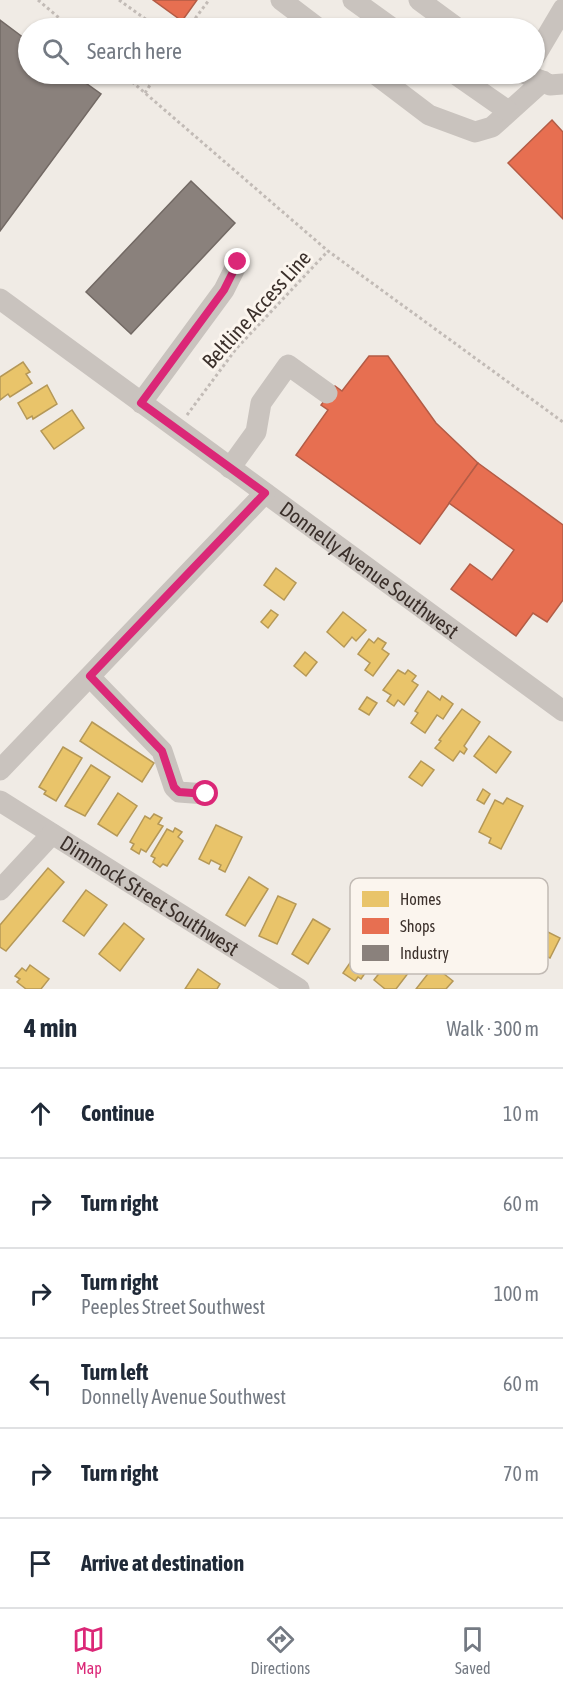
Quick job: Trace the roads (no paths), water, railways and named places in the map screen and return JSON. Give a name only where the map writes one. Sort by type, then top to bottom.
[{"type":"street","points":[[281,0],[305,18]]},
{"type":"street","points":[[353,0],[378,18]]},
{"type":"street","points":[[419,0],[443,18]]},
{"type":"street","points":[[545,39],[563,9]]},
{"type":"street","points":[[388,84],[429,116],[475,132],[492,127],[538,84]]},
{"type":"street","points":[[469,84],[508,111]]},
{"type":"street","points":[[141,403],[224,290],[238,262]]},
{"type":"street","name":"Donnelly Avenue Southwest","points":[[0,299],[563,711]]},
{"type":"street","points":[[230,468],[256,432],[261,403],[288,365],[327,393]]},
{"type":"street","points":[[0,770],[265,493]]},
{"type":"street","points":[[90,676],[162,751],[174,787],[179,792],[206,794]]},
{"type":"street","name":"Dimmock Street Southwest","points":[[0,801],[299,989]]},
{"type":"street","points":[[0,890],[52,834]]}]
